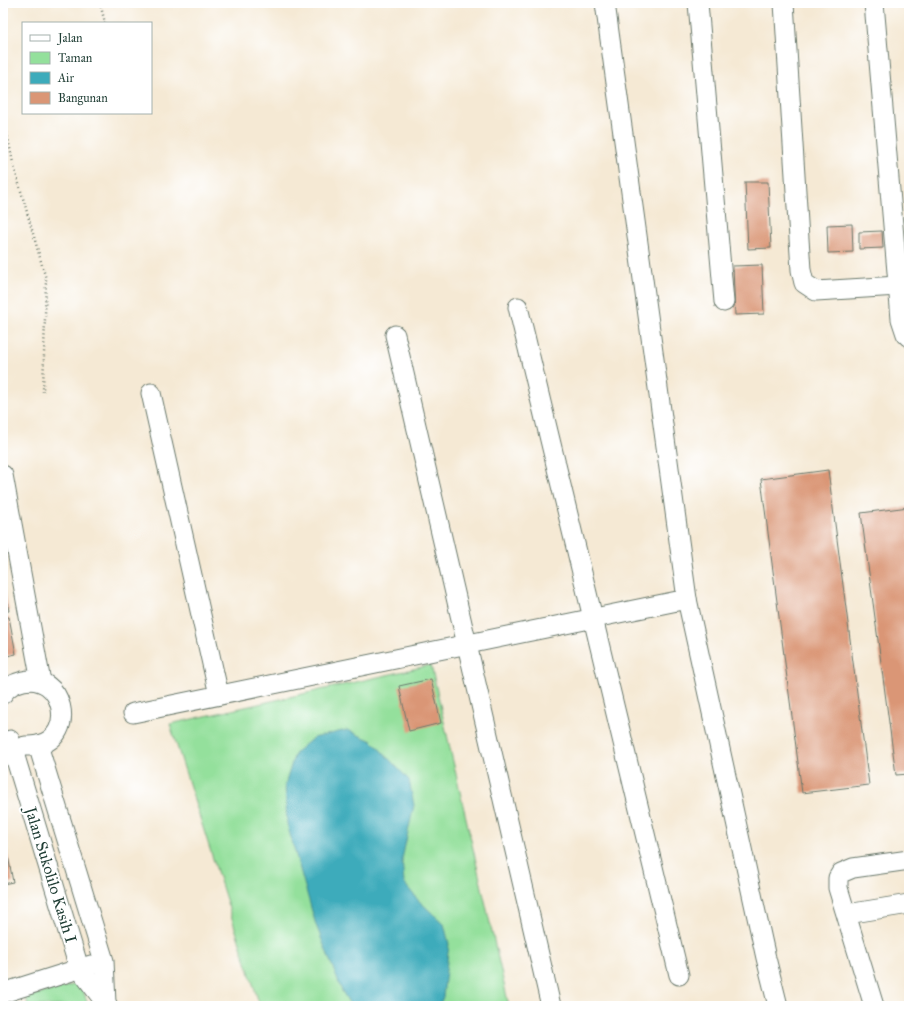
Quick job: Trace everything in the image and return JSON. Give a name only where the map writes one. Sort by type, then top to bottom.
[{"type":"street","points":[[605,3],[687,600],[766,958],[778,1006]]},
{"type":"street","points":[[698,3],[724,302]]},
{"type":"street","points":[[784,3],[801,270],[804,283],[816,291],[898,286]]},
{"type":"street","points":[[874,3],[901,319],[906,334],[909,337]]},
{"type":"street","points":[[518,307],[679,975]]},
{"type":"street","points":[[395,335],[551,1006]]},
{"type":"street","points":[[151,393],[220,695]]},
{"type":"street","points":[[3,475],[42,682]]},
{"type":"street","points":[[133,713],[687,600]]},
{"type":"street","points":[[3,694],[16,683],[29,680],[42,682],[53,690],[60,702],[62,716],[59,729],[50,739],[14,739]]},
{"type":"street","name":"Jalan Sukolilo Kasih I","points":[[14,739],[104,961],[107,1004]]},
{"type":"street","name":"Jalan Sukolilo Kasih I","points":[[14,739],[79,968],[107,1004]]},
{"type":"street","points":[[874,1006],[837,884],[838,878],[841,873],[853,868],[909,860]]},
{"type":"street","points":[[847,914],[909,904]]},
{"type":"street","points":[[9,996],[79,968],[104,961]]},
{"type":"path","points":[[100,3],[105,22]]},
{"type":"path","points":[[3,113],[13,163],[46,278],[43,392]]},
{"type":"green space","points":[[431,665],[509,1006],[260,1006],[170,724]]},
{"type":"green space","points":[[80,983],[89,1006],[28,1006],[26,997]]},
{"type":"water","points":[[347,730],[372,741],[409,780],[414,805],[402,859],[404,883],[418,900],[444,924],[449,944],[443,997],[439,1006],[351,1006],[342,991],[316,925],[287,824],[285,785],[295,753],[313,738]]},
{"type":"building","points":[[745,182],[768,182],[771,248],[748,249]]},
{"type":"building","points":[[852,224],[853,252],[828,253],[827,225]]},
{"type":"building","points":[[882,231],[883,248],[859,249],[859,232]]},
{"type":"building","points":[[762,265],[764,314],[735,315],[733,266]]},
{"type":"building","points":[[828,470],[869,785],[802,793],[761,479]]},
{"type":"building","points":[[909,507],[909,774],[896,775],[861,513]]},
{"type":"building","points":[[3,582],[9,611],[3,612]]},
{"type":"building","points":[[9,617],[16,654],[3,657],[3,618]]},
{"type":"building","points":[[431,679],[441,723],[409,731],[399,686]]},
{"type":"building","points":[[6,845],[13,882],[3,884],[3,846]]}]
